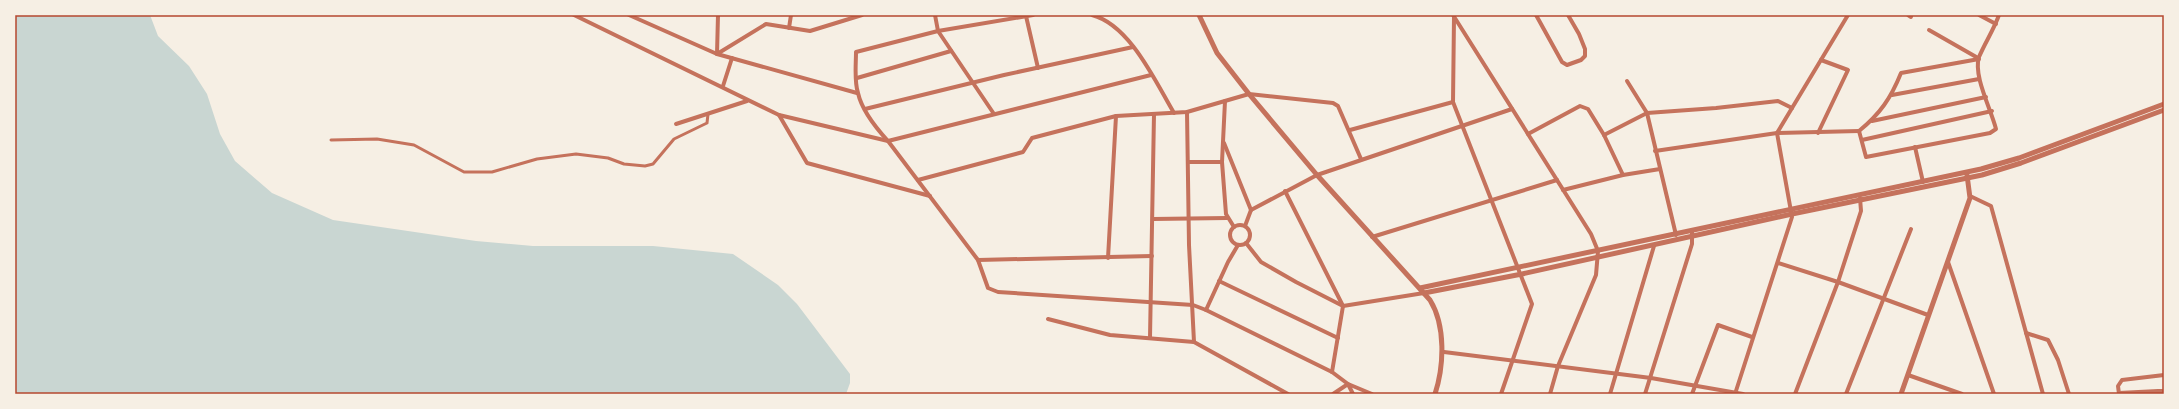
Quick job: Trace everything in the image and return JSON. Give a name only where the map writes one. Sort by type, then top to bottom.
[{"type":"street","points":[[574,15],[723,86],[747,101],[779,115],[888,141],[1151,75]]},
{"type":"street","points":[[629,15],[717,54],[857,93]]},
{"type":"street","points":[[717,54],[718,15]]},
{"type":"street","points":[[789,28],[791,15]]},
{"type":"street","points":[[717,54],[766,24],[810,31],[862,15]]},
{"type":"street","points":[[935,15],[938,31],[994,114]]},
{"type":"street","points":[[1033,15],[938,31],[856,52],[857,93],[865,109],[877,128],[978,260],[988,288],[991,290],[1193,306],[1206,310],[1332,372],[1348,384],[1372,394]]},
{"type":"street","points":[[1092,15],[1103,18],[1122,32],[1174,113]]},
{"type":"street","points":[[1454,15],[1454,102],[1462,126],[1522,274],[1532,304],[1501,394]]},
{"type":"street","points":[[1454,15],[1591,234],[1598,251],[1596,275],[1558,366],[1550,394]]},
{"type":"street","points":[[1536,15],[1562,62],[1567,65],[1581,60],[1585,56],[1585,49],[1568,15]]},
{"type":"street","points":[[1735,393],[1752,337],[1778,263],[1792,211],[1777,133],[1848,15]]},
{"type":"street","points":[[1979,15],[1996,24]]},
{"type":"street","points":[[1859,131],[1866,157],[1990,133],[1996,128],[1992,111],[1979,79],[1979,59],[1999,15]]},
{"type":"street","points":[[1026,16],[1038,68]]},
{"type":"street","points":[[1201,17],[1217,53],[1249,94],[1317,175],[1435,306],[1444,352],[1440,380],[1435,394]]},
{"type":"street","points":[[1929,30],[1979,59]]},
{"type":"street","points":[[865,109],[1133,47]]},
{"type":"street","points":[[857,78],[951,51]]},
{"type":"street","points":[[723,86],[732,58]]},
{"type":"street","points":[[1655,151],[1777,133],[1859,131],[1872,121],[1892,95],[1900,73],[1979,59]]},
{"type":"street","points":[[1818,133],[1848,70],[1821,60]]},
{"type":"street","points":[[1892,95],[1979,79]]},
{"type":"street","points":[[1627,81],[1647,113],[1655,151],[1678,240]]},
{"type":"street","points":[[918,180],[1023,152],[1032,138],[1116,116],[1187,112],[1249,94],[1333,103],[1338,106],[1350,130],[1361,159]]},
{"type":"street","points":[[1872,121],[1986,97]]},
{"type":"street","points":[[676,124],[747,101]]},
{"type":"street","points":[[1225,101],[1222,162],[1227,218],[1234,227]]},
{"type":"street","points":[[1604,135],[1647,113],[1716,108],[1778,101],[1792,108]]},
{"type":"street","points":[[1350,130],[1454,102]]},
{"type":"street","points":[[1860,198],[1966,173],[2019,158],[2164,104]]},
{"type":"street","points":[[1528,134],[1580,106],[1588,109],[1604,135],[1623,175]]},
{"type":"street","points":[[1245,226],[1251,210],[1317,175],[1512,108]]},
{"type":"street","points":[[2150,109],[2153,115]]},
{"type":"street","points":[[1420,288],[1676,234],[1860,198],[1967,179],[2021,164],[2164,110]]},
{"type":"street","points":[[1862,140],[1992,111]]},
{"type":"street","points":[[1187,112],[1188,219],[1194,342]]},
{"type":"street","points":[[331,140],[377,138],[414,145],[464,172],[492,172],[537,159],[576,154],[608,158],[624,164],[645,166],[653,164],[674,139],[707,123],[708,114]]},
{"type":"street","points":[[1150,338],[1154,114]]},
{"type":"street","points":[[779,115],[807,163],[930,196]]},
{"type":"street","points":[[1108,258],[1116,116]]},
{"type":"street","points":[[1223,142],[1251,210]]},
{"type":"street","points":[[1915,147],[1924,182]]},
{"type":"street","points":[[1188,162],[1222,162]]},
{"type":"street","points":[[1563,190],[1623,175],[1660,169]]},
{"type":"street","points":[[1901,394],[1970,196],[1966,173]]},
{"type":"street","points":[[1372,236],[1557,180]]},
{"type":"street","points":[[1285,191],[1343,306],[1332,372]]},
{"type":"street","points":[[1970,196],[1991,206],[2043,394]]},
{"type":"street","points":[[1795,394],[1838,282],[1861,211],[1860,198]]},
{"type":"street","points":[[1246,243],[1261,262],[1343,306],[1424,293],[1598,258],[1693,237],[1792,211]]},
{"type":"street","points":[[1153,219],[1227,218]]},
{"type":"street","points":[[1234,227],[1245,226]]},
{"type":"street","points":[[1245,226],[1250,234],[1246,243]]},
{"type":"street","points":[[1234,227],[1230,236],[1233,242],[1238,245],[1246,243]]},
{"type":"street","points":[[1846,394],[1882,299],[1911,229]]},
{"type":"street","points":[[1645,394],[1693,237],[1692,231]]},
{"type":"street","points":[[1206,310],[1238,245]]},
{"type":"street","points":[[1610,394],[1654,246]]},
{"type":"street","points":[[978,260],[1152,256]]},
{"type":"street","points":[[1948,262],[1994,394]]},
{"type":"street","points":[[1778,263],[1838,282],[1928,315]]},
{"type":"street","points":[[1219,281],[1338,338]]},
{"type":"street","points":[[1048,319],[1110,335],[1194,342],[1288,394]]},
{"type":"street","points":[[1692,394],[1718,325],[1752,337]]},
{"type":"street","points":[[2026,333],[2048,340],[2058,360],[2069,394]]},
{"type":"street","points":[[1444,352],[1616,373],[1696,385],[1743,394]]},
{"type":"street","points":[[1908,375],[1962,394]]},
{"type":"street","points":[[2163,394],[2162,391],[2158,391],[2119,394],[2118,386],[2122,380],[2164,375]]},
{"type":"street","points":[[1333,394],[1348,384]]},
{"type":"street","points":[[1348,384],[1352,394]]},
{"type":"shaded area","points":[[15,15],[150,15],[158,36],[189,66],[207,94],[220,134],[235,161],[272,193],[333,220],[476,241],[533,246],[653,246],[733,254],[778,285],[797,304],[850,374],[850,383],[846,394],[15,394]]}]
